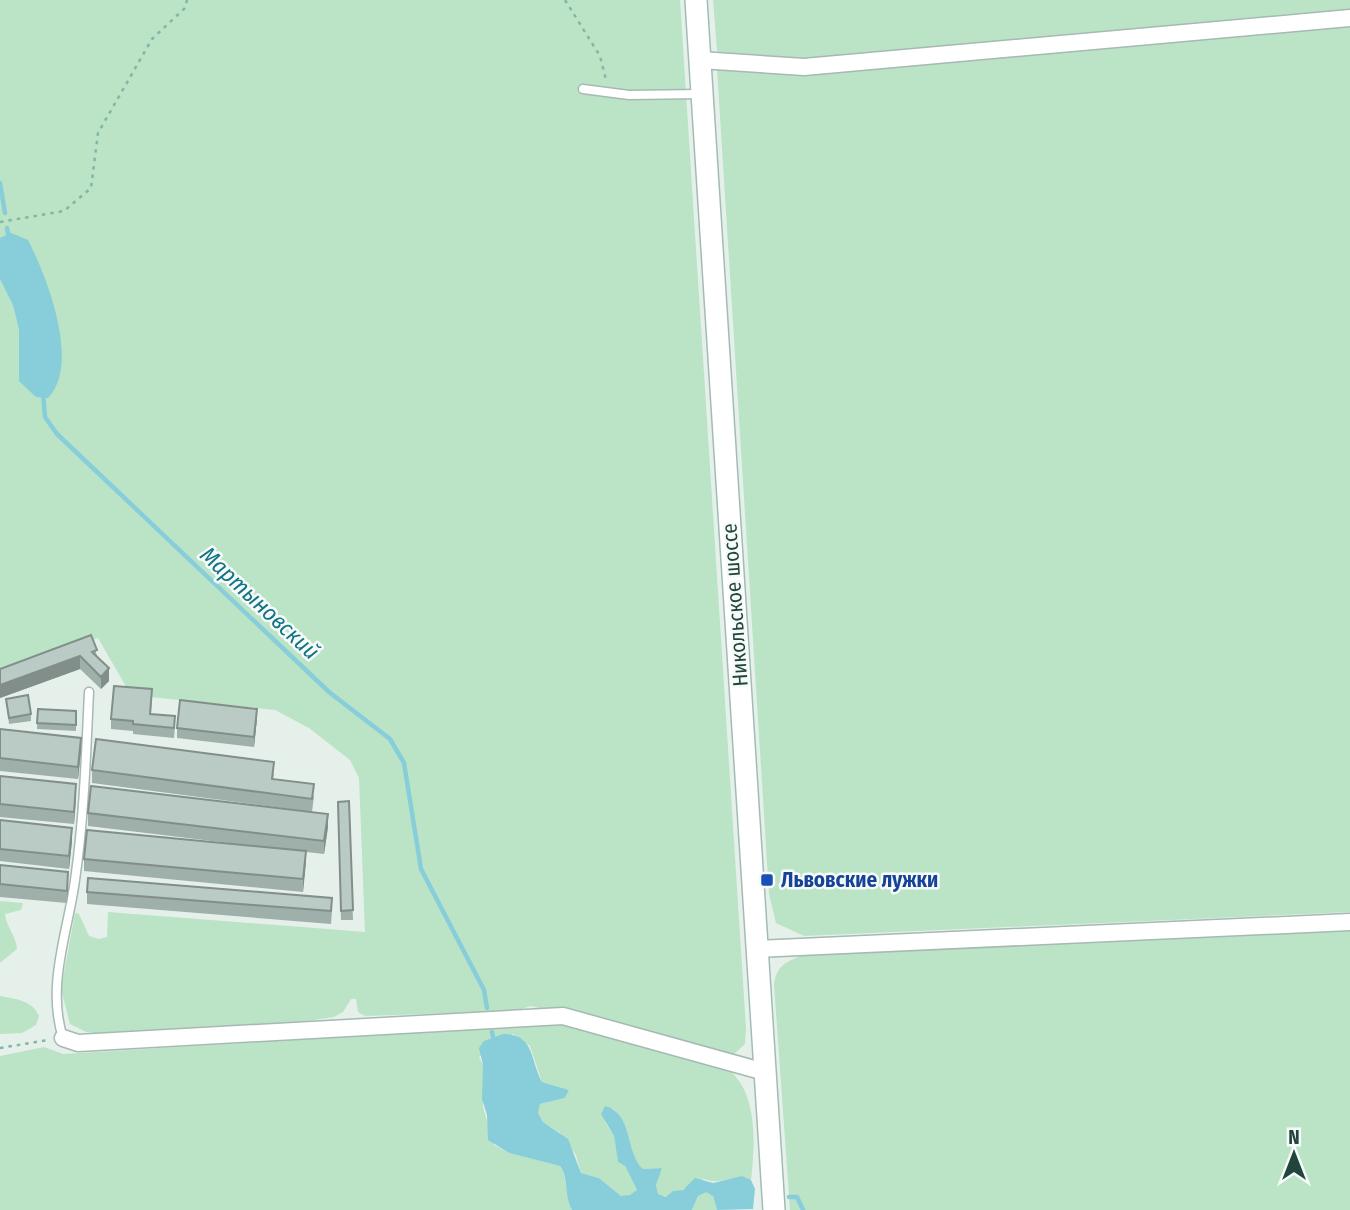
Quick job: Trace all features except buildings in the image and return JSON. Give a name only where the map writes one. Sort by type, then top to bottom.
[{"type":"main road","name":"Никольское шоссе","points":[[696,0],[774,1210]]},
{"type":"street","points":[[700,60],[804,67],[1350,18]]},
{"type":"street","points":[[757,949],[1350,922]]},
{"type":"street","points":[[63,1038],[78,1043],[563,1016],[765,1072]]},
{"type":"lane","points":[[583,89],[629,96],[702,94]]},
{"type":"lane","points":[[63,1038],[58,1022],[57,975],[75,881],[89,692]]},
{"type":"path","points":[[0,222],[64,211],[91,188],[98,133],[152,39],[185,8],[187,0]]},
{"type":"path","points":[[565,0],[600,56],[609,93]]},
{"type":"path","points":[[0,1048],[63,1038]]},
{"type":"green space","points":[[0,0],[680,0],[746,1028],[745,1044],[732,1056],[531,1006],[515,1011],[365,1016],[358,1012],[356,999],[351,999],[343,1012],[334,1017],[287,1024],[105,1034],[86,1032],[70,1024],[61,989],[75,913],[79,914],[89,936],[99,939],[107,937],[108,912],[365,932],[359,778],[350,760],[309,728],[275,710],[131,695],[98,638],[0,675]]},
{"type":"green space","points":[[713,0],[1350,0],[1350,14],[805,62],[737,57],[717,51]]},
{"type":"green space","points":[[1350,23],[1350,912],[804,936],[776,923],[769,894],[717,69],[804,74]]},
{"type":"green space","points":[[0,901],[23,903],[21,910],[5,914],[17,949],[0,963]]},
{"type":"green space","points":[[1350,930],[1350,1210],[790,1210],[774,984],[780,968],[792,960],[803,955]]},
{"type":"green space","points":[[0,996],[23,1001],[32,1007],[39,1016],[36,1025],[22,1033],[0,1034]]},
{"type":"green space","points":[[568,1023],[731,1072],[746,1094],[753,1122],[751,1180],[704,1179],[667,1197],[658,1194],[656,1185],[661,1168],[643,1169],[638,1163],[623,1124],[614,1109],[605,1122],[614,1136],[618,1162],[625,1166],[637,1190],[630,1196],[621,1196],[599,1178],[581,1173],[576,1155],[560,1133],[543,1122],[538,1113],[540,1104],[565,1098],[569,1090],[542,1082],[530,1046],[513,1034],[479,1057],[483,1065],[483,1107],[494,1145],[509,1153],[560,1166],[572,1210],[0,1210],[0,1056],[44,1047],[63,1054]]},
{"type":"green space","points":[[706,1191],[713,1196],[717,1210],[692,1210],[698,1196]]},
{"type":"water","points":[[11,233],[28,240],[44,276],[58,320],[61,364],[57,383],[48,398],[36,397],[19,381],[19,329],[13,305],[0,279],[0,238]]},
{"type":"water","points":[[503,1034],[521,1038],[526,1043],[542,1082],[569,1090],[565,1098],[540,1104],[538,1113],[543,1122],[568,1139],[581,1173],[599,1178],[621,1196],[630,1195],[637,1190],[625,1166],[618,1162],[614,1136],[601,1114],[605,1106],[614,1110],[625,1125],[633,1153],[643,1169],[662,1168],[656,1185],[658,1194],[666,1197],[673,1191],[683,1190],[695,1178],[713,1183],[742,1176],[751,1180],[755,1189],[753,1209],[717,1210],[713,1196],[706,1192],[698,1196],[692,1210],[572,1210],[565,1176],[560,1166],[509,1153],[488,1140],[487,1115],[482,1099],[483,1065],[479,1048],[484,1041]]},
{"type":"waterway","name":"Мартыновский","points":[[0,183],[5,213]]},
{"type":"waterway","name":"Мартыновский","points":[[7,228],[9,239]]},
{"type":"waterway","name":"Мартыновский","points":[[43,393],[45,417],[57,434],[329,692],[390,739],[404,763],[421,869],[484,990],[487,1008]]},
{"type":"waterway","name":"Мартыновский","points":[[492,1032],[494,1042]]},
{"type":"waterway","name":"Мартыновский","points":[[789,1197],[797,1197],[803,1210]]},
{"type":"place","name":"Львовские лужки","points":[[767,880]]}]
